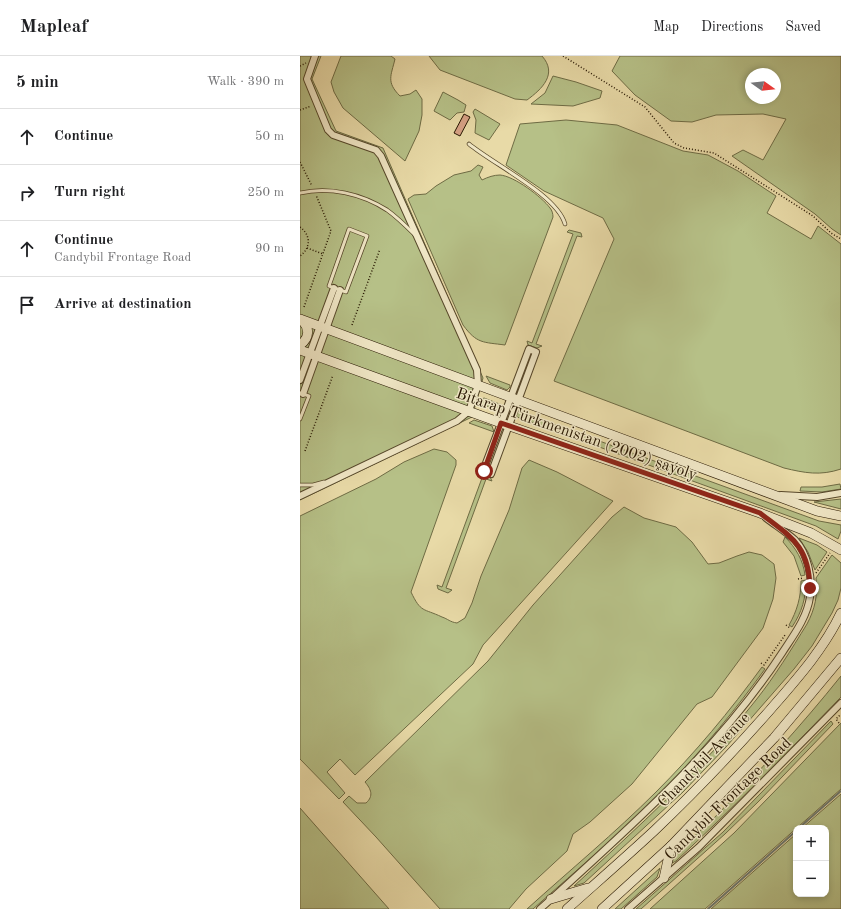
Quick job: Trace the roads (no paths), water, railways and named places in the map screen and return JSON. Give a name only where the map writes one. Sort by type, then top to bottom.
[{"type":"street","points":[[300,496],[458,421],[469,411],[478,385],[476,370],[378,152],[333,135],[328,130],[306,79],[315,56]]},
{"type":"street","points":[[301,393],[337,289]]},
{"type":"street","points":[[300,319],[306,326],[308,334],[305,341],[300,345]]},
{"type":"street","name":"Bitarap Türkmenistan (2002) şaýoly","points":[[300,319],[817,511],[841,516]]},
{"type":"street","points":[[505,425],[491,474],[484,471],[536,352],[529,349],[515,398]]},
{"type":"street","name":"Bitarap Türkmenistan (2002) şaýoly","points":[[300,350],[505,425],[760,513],[811,532],[841,550]]},
{"type":"street","points":[[300,380],[313,355]]},
{"type":"street","name":"Bitarap Türkmenistan (2002) şaýoly","points":[[768,493],[810,497],[841,494]]},
{"type":"street","points":[[540,909],[661,798],[722,731],[764,680],[800,624],[807,610],[810,596],[810,576],[802,551],[795,540],[760,513]]},
{"type":"street","name":"Chandybil Avenue","points":[[567,909],[654,831],[747,737],[820,649],[841,612]]},
{"type":"street","points":[[602,909],[671,846],[774,738],[841,658]]},
{"type":"street","name":"Candybil Frontage Road","points":[[628,909],[699,847],[841,703]]},
{"type":"street","points":[[664,878],[671,846]]},
{"type":"street","points":[[551,899],[592,886]]},
{"type":"lane","points":[[469,144],[531,187],[554,207],[564,219],[566,224]]},
{"type":"lane","points":[[300,193],[314,191],[336,192],[362,198],[387,210],[417,237]]},
{"type":"lane","points":[[349,229],[367,236],[346,292],[337,289],[329,286],[349,229]]},
{"type":"lane","points":[[300,419],[309,396],[301,393]]},
{"type":"lane","points":[[300,485],[313,485],[332,481]]},
{"type":"waterway","points":[[802,825],[841,791]]},
{"type":"waterway","points":[[708,909],[793,834]]}]
